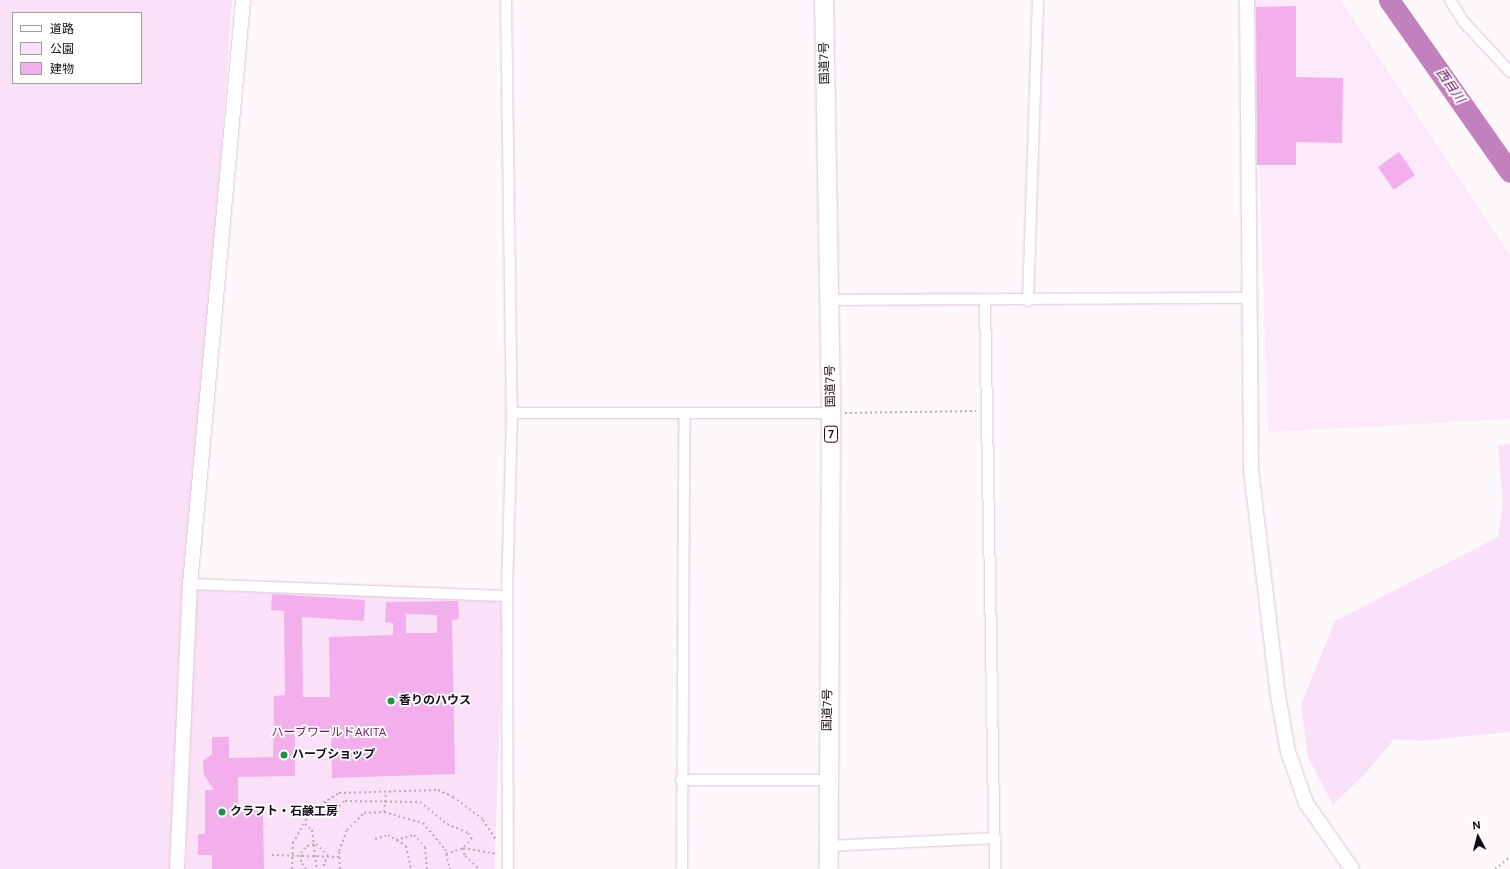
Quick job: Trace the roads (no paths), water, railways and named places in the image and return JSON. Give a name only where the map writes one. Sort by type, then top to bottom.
[{"type":"highway","name":"国道7号","points":[[824,0],[831,413],[827,780],[829,869]]},
{"type":"street","points":[[177,869],[190,584],[243,0]]},
{"type":"street","points":[[506,0],[512,414],[507,596],[508,869]]},
{"type":"street","points":[[1028,301],[1038,0]]},
{"type":"street","points":[[1247,0],[1251,470],[1288,752],[1306,803],[1352,869]]},
{"type":"street","points":[[1450,0],[1463,21],[1510,72]]},
{"type":"street","points":[[829,300],[985,302],[1250,298]]},
{"type":"street","points":[[985,302],[996,838],[995,869]]},
{"type":"street","points":[[512,414],[831,413]]},
{"type":"street","points":[[682,869],[681,780],[684,414]]},
{"type":"street","points":[[190,584],[507,596]]},
{"type":"street","points":[[681,780],[827,780]]},
{"type":"street","points":[[828,846],[996,838]]},
{"type":"waterway","name":"西目川","points":[[1389,0],[1510,172]]},
{"type":"place","name":"香りのハウス","points":[[391,701]]},
{"type":"place","name":"ハーブショップ","points":[[284,755]]},
{"type":"place","name":"クラフト・石鹸工房","points":[[222,812]]},
{"type":"park label","name":"ハーブワールドAKITA","points":[[329,733]]}]
